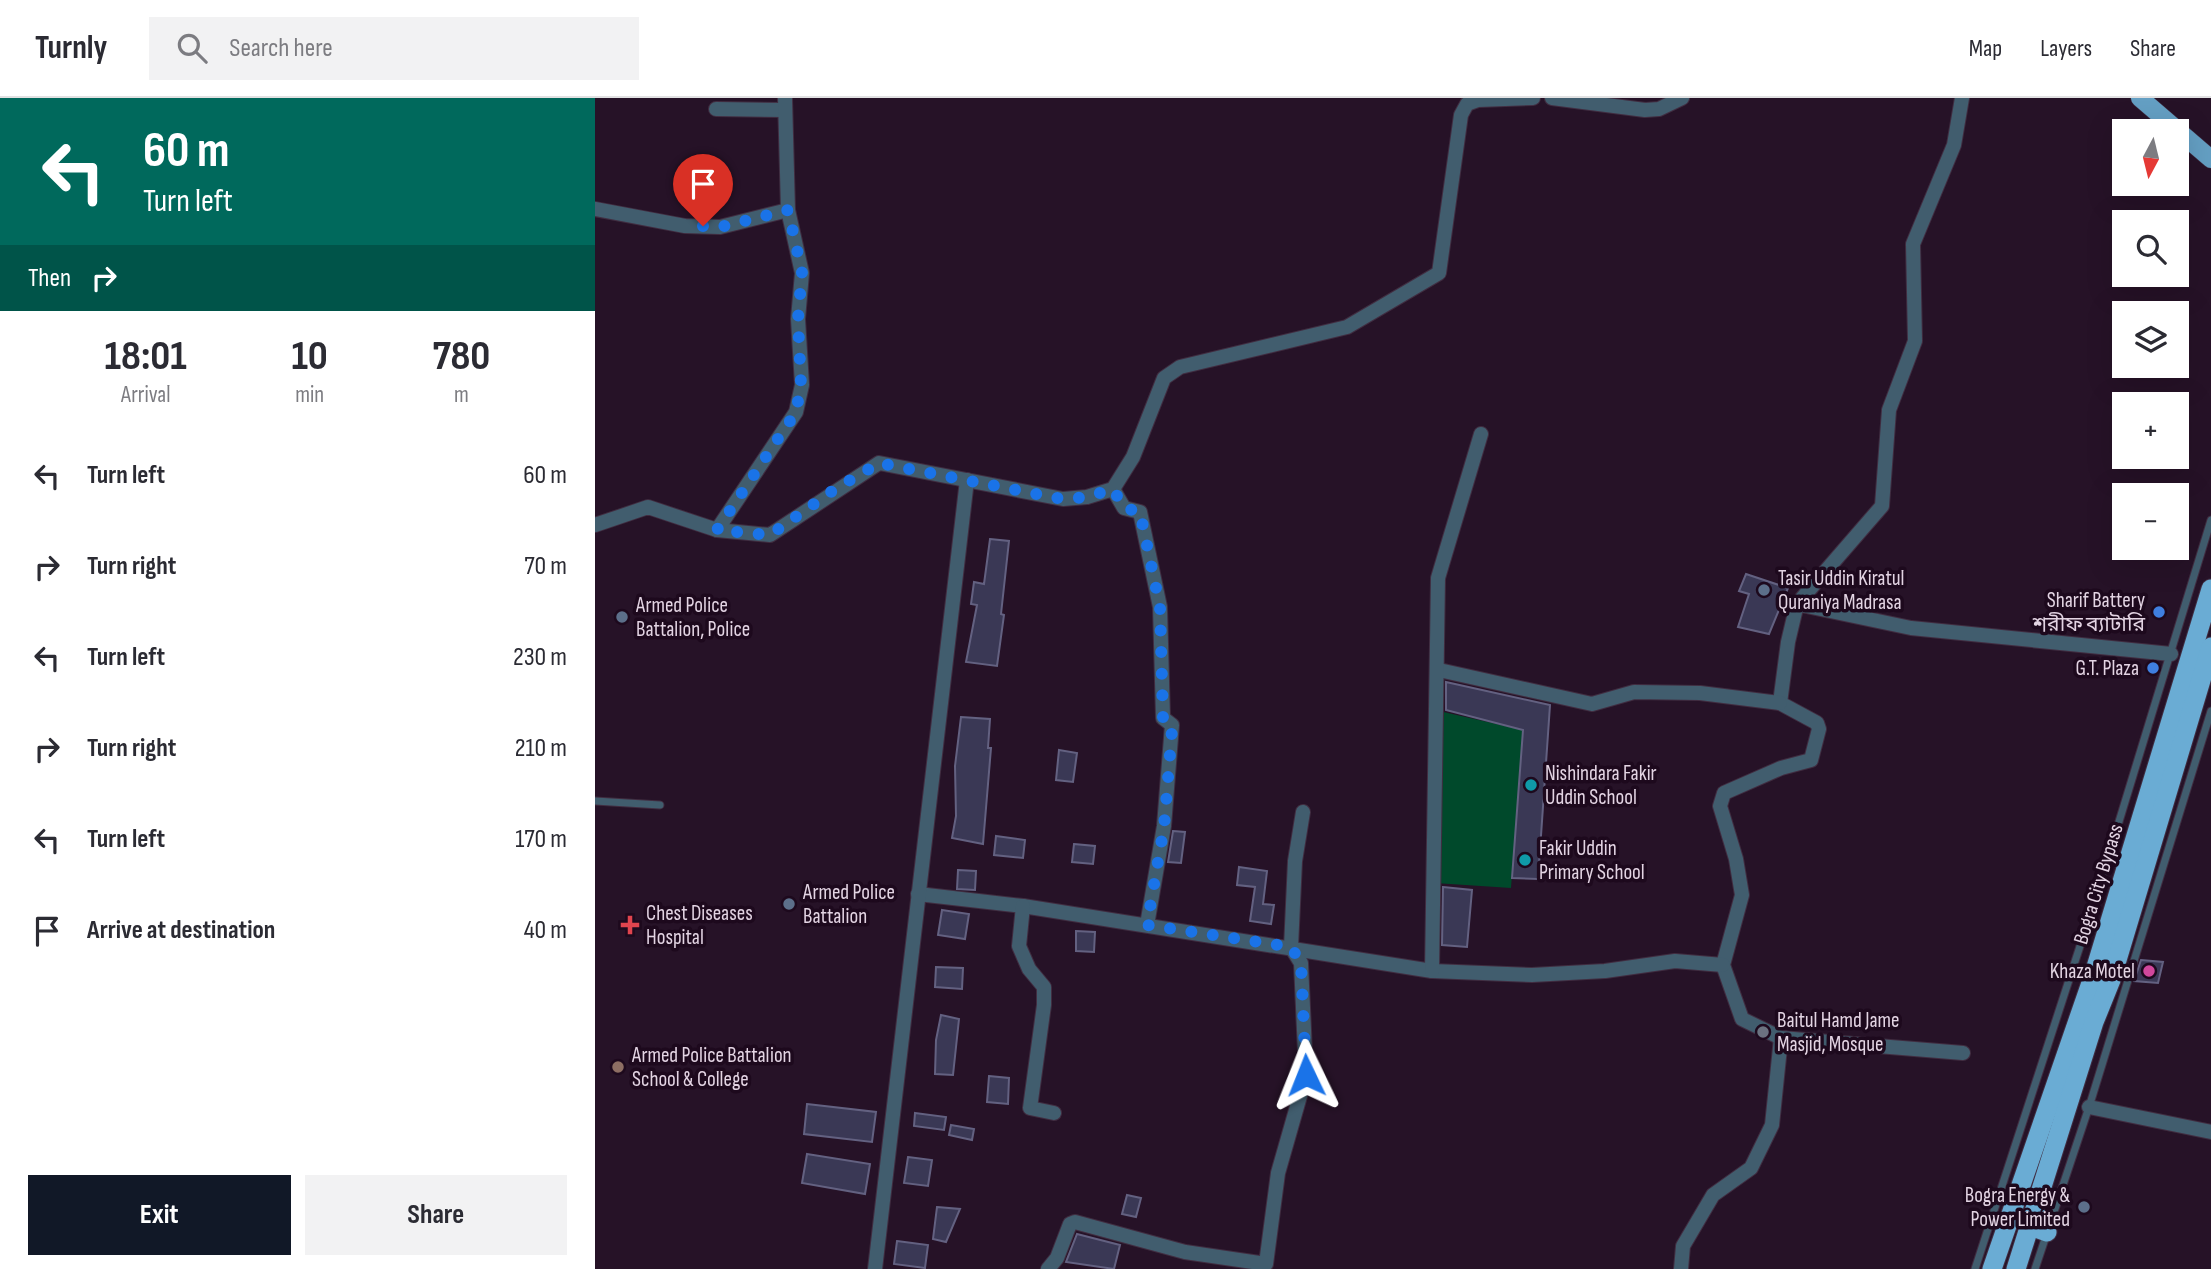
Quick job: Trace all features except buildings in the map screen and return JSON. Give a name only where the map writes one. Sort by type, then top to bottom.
[{"type":"highway","name":"Bogra City Bypass","points":[[2016,1269],[2039,1229],[2094,1022],[2102,979],[2211,589]]},
{"type":"highway","name":"Bogra City Bypass","points":[[1992,1269],[1998,1224],[2102,979],[2211,647]]},
{"type":"main road","points":[[2140,98],[2207,154]]},
{"type":"street","points":[[595,525],[648,507],[717,530],[770,535],[835,489],[879,463],[1062,499],[1087,497],[1113,489],[1133,457],[1164,378],[1180,367],[1347,327],[1440,273],[1461,116],[1467,101],[1534,98]]},
{"type":"street","points":[[1552,98],[1645,110],[1659,109],[1682,98]]},
{"type":"street","points":[[1780,703],[1788,642],[1797,604],[1882,506],[1889,410],[1915,341],[1913,244],[1954,145],[1962,98]]},
{"type":"street","points":[[716,109],[785,104],[788,210],[802,272],[798,319],[801,385],[796,412],[717,530]]},
{"type":"street","points":[[595,209],[685,226],[720,227],[788,210]]},
{"type":"street","points":[[1432,971],[1435,706],[1439,670],[1438,578],[1481,434]]},
{"type":"street","points":[[875,1269],[967,480]]},
{"type":"street","points":[[1113,489],[1124,508],[1140,512],[1160,607],[1163,718],[1172,725],[1164,827],[1147,925]]},
{"type":"street","points":[[1797,604],[1911,628],[2171,654]]},
{"type":"street","points":[[1439,670],[1592,704],[1634,692],[1700,692],[1780,703],[1817,723],[1819,729],[1811,760],[1781,768],[1724,793],[1720,806],[1736,859],[1742,895],[1723,965],[1742,1018],[1781,1038],[1963,1053]]},
{"type":"street","points":[[1048,1269],[1057,1258],[1070,1224],[1075,1222],[1185,1252],[1267,1266],[1278,1173],[1306,1075],[1301,963],[1291,947],[1295,862],[1303,812]]},
{"type":"street","points":[[918,894],[1023,906],[1432,971],[1532,975],[1605,971],[1675,961],[1723,965]]},
{"type":"street","points":[[1023,906],[1019,946],[1029,969],[1044,987],[1030,1108],[1053,1113]]},
{"type":"street","points":[[1681,1269],[1683,1246],[1713,1195],[1751,1168],[1772,1125],[1781,1038]]},
{"type":"street","points":[[2089,1107],[2211,1132]]},
{"type":"lane","points":[[1975,1269],[1998,1224],[2211,520]]},
{"type":"lane","points":[[2035,1269],[2039,1229],[2089,1107],[2211,711]]},
{"type":"lane","points":[[595,801],[660,805]]},
{"type":"green space","points":[[1439,711],[1523,730],[1511,888],[1435,883]]},
{"type":"place","name":"Tasir Uddin Kiratul Quraniya Madrasa","points":[[1764,590]]},
{"type":"place","name":"Sharif Battery শরীফ ব্যাটারি","points":[[2159,612]]},
{"type":"place","name":"Armed Police Battalion, Police","points":[[622,617]]},
{"type":"place","name":"G.T. Plaza","points":[[2153,668]]},
{"type":"place","name":"Nishindara Fakir Uddin School","points":[[1531,785]]},
{"type":"place","name":"Fakir Uddin Primary School","points":[[1525,860]]},
{"type":"place","name":"Armed Police Battalion","points":[[789,904]]},
{"type":"place","name":"Chest Diseases Hospital","points":[[630,925]]},
{"type":"place","name":"Khaza Motel","points":[[2149,971]]},
{"type":"place","name":"Baitul Hamd Jame Masjid, Mosque","points":[[1763,1032]]},
{"type":"place","name":"Armed Police Battalion School & College","points":[[618,1067]]},
{"type":"place","name":"Bogra Energy & Power Limited","points":[[2084,1207]]},
{"type":"route","points":[[703,226],[720,227],[788,210],[802,272],[798,319],[801,385],[796,412],[717,530],[770,535],[835,489],[879,463],[1062,499],[1087,497],[1113,489],[1124,508],[1140,512],[1160,607],[1163,718],[1172,725],[1164,827],[1147,925],[1291,947],[1301,963],[1306,1075]]}]
